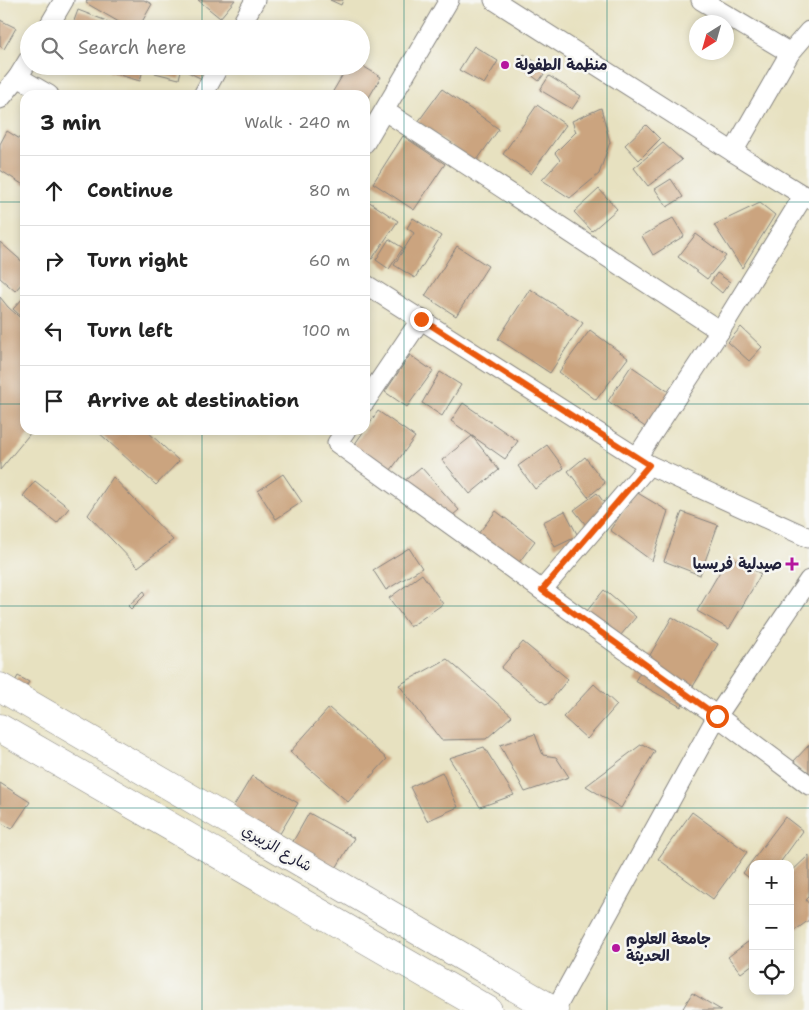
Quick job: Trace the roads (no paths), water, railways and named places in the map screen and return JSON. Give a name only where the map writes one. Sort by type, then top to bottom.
[{"type":"main road","name":"شارع الزبيري","points":[[0,686],[554,1010]]},
{"type":"main road","points":[[0,728],[488,1010]]},
{"type":"street","points":[[52,20],[64,0]]},
{"type":"street","points":[[244,20],[255,0]]},
{"type":"street","points":[[370,135],[450,0]]},
{"type":"street","points":[[494,0],[806,197],[720,331],[643,461],[542,590]]},
{"type":"street","points":[[701,0],[790,52]]},
{"type":"street","points":[[733,152],[790,52],[809,31]]},
{"type":"street","points":[[0,99],[20,74]]},
{"type":"street","points":[[206,90],[214,75]]},
{"type":"street","points":[[18,77],[40,90]]},
{"type":"street","points":[[385,111],[720,331]]},
{"type":"street","points":[[370,287],[643,461],[809,538]]},
{"type":"street","points":[[370,395],[421,319]]},
{"type":"street","points":[[343,435],[338,443],[717,716],[809,785]]},
{"type":"street","points":[[554,1010],[717,716],[809,580]]},
{"type":"place","name":"منظمة الطفولة","points":[[505,65]]},
{"type":"place","name":"صيدلية فريسيا","points":[[792,564]]},
{"type":"place","name":"جامعة العلوم الحديثة","points":[[616,948]]}]
